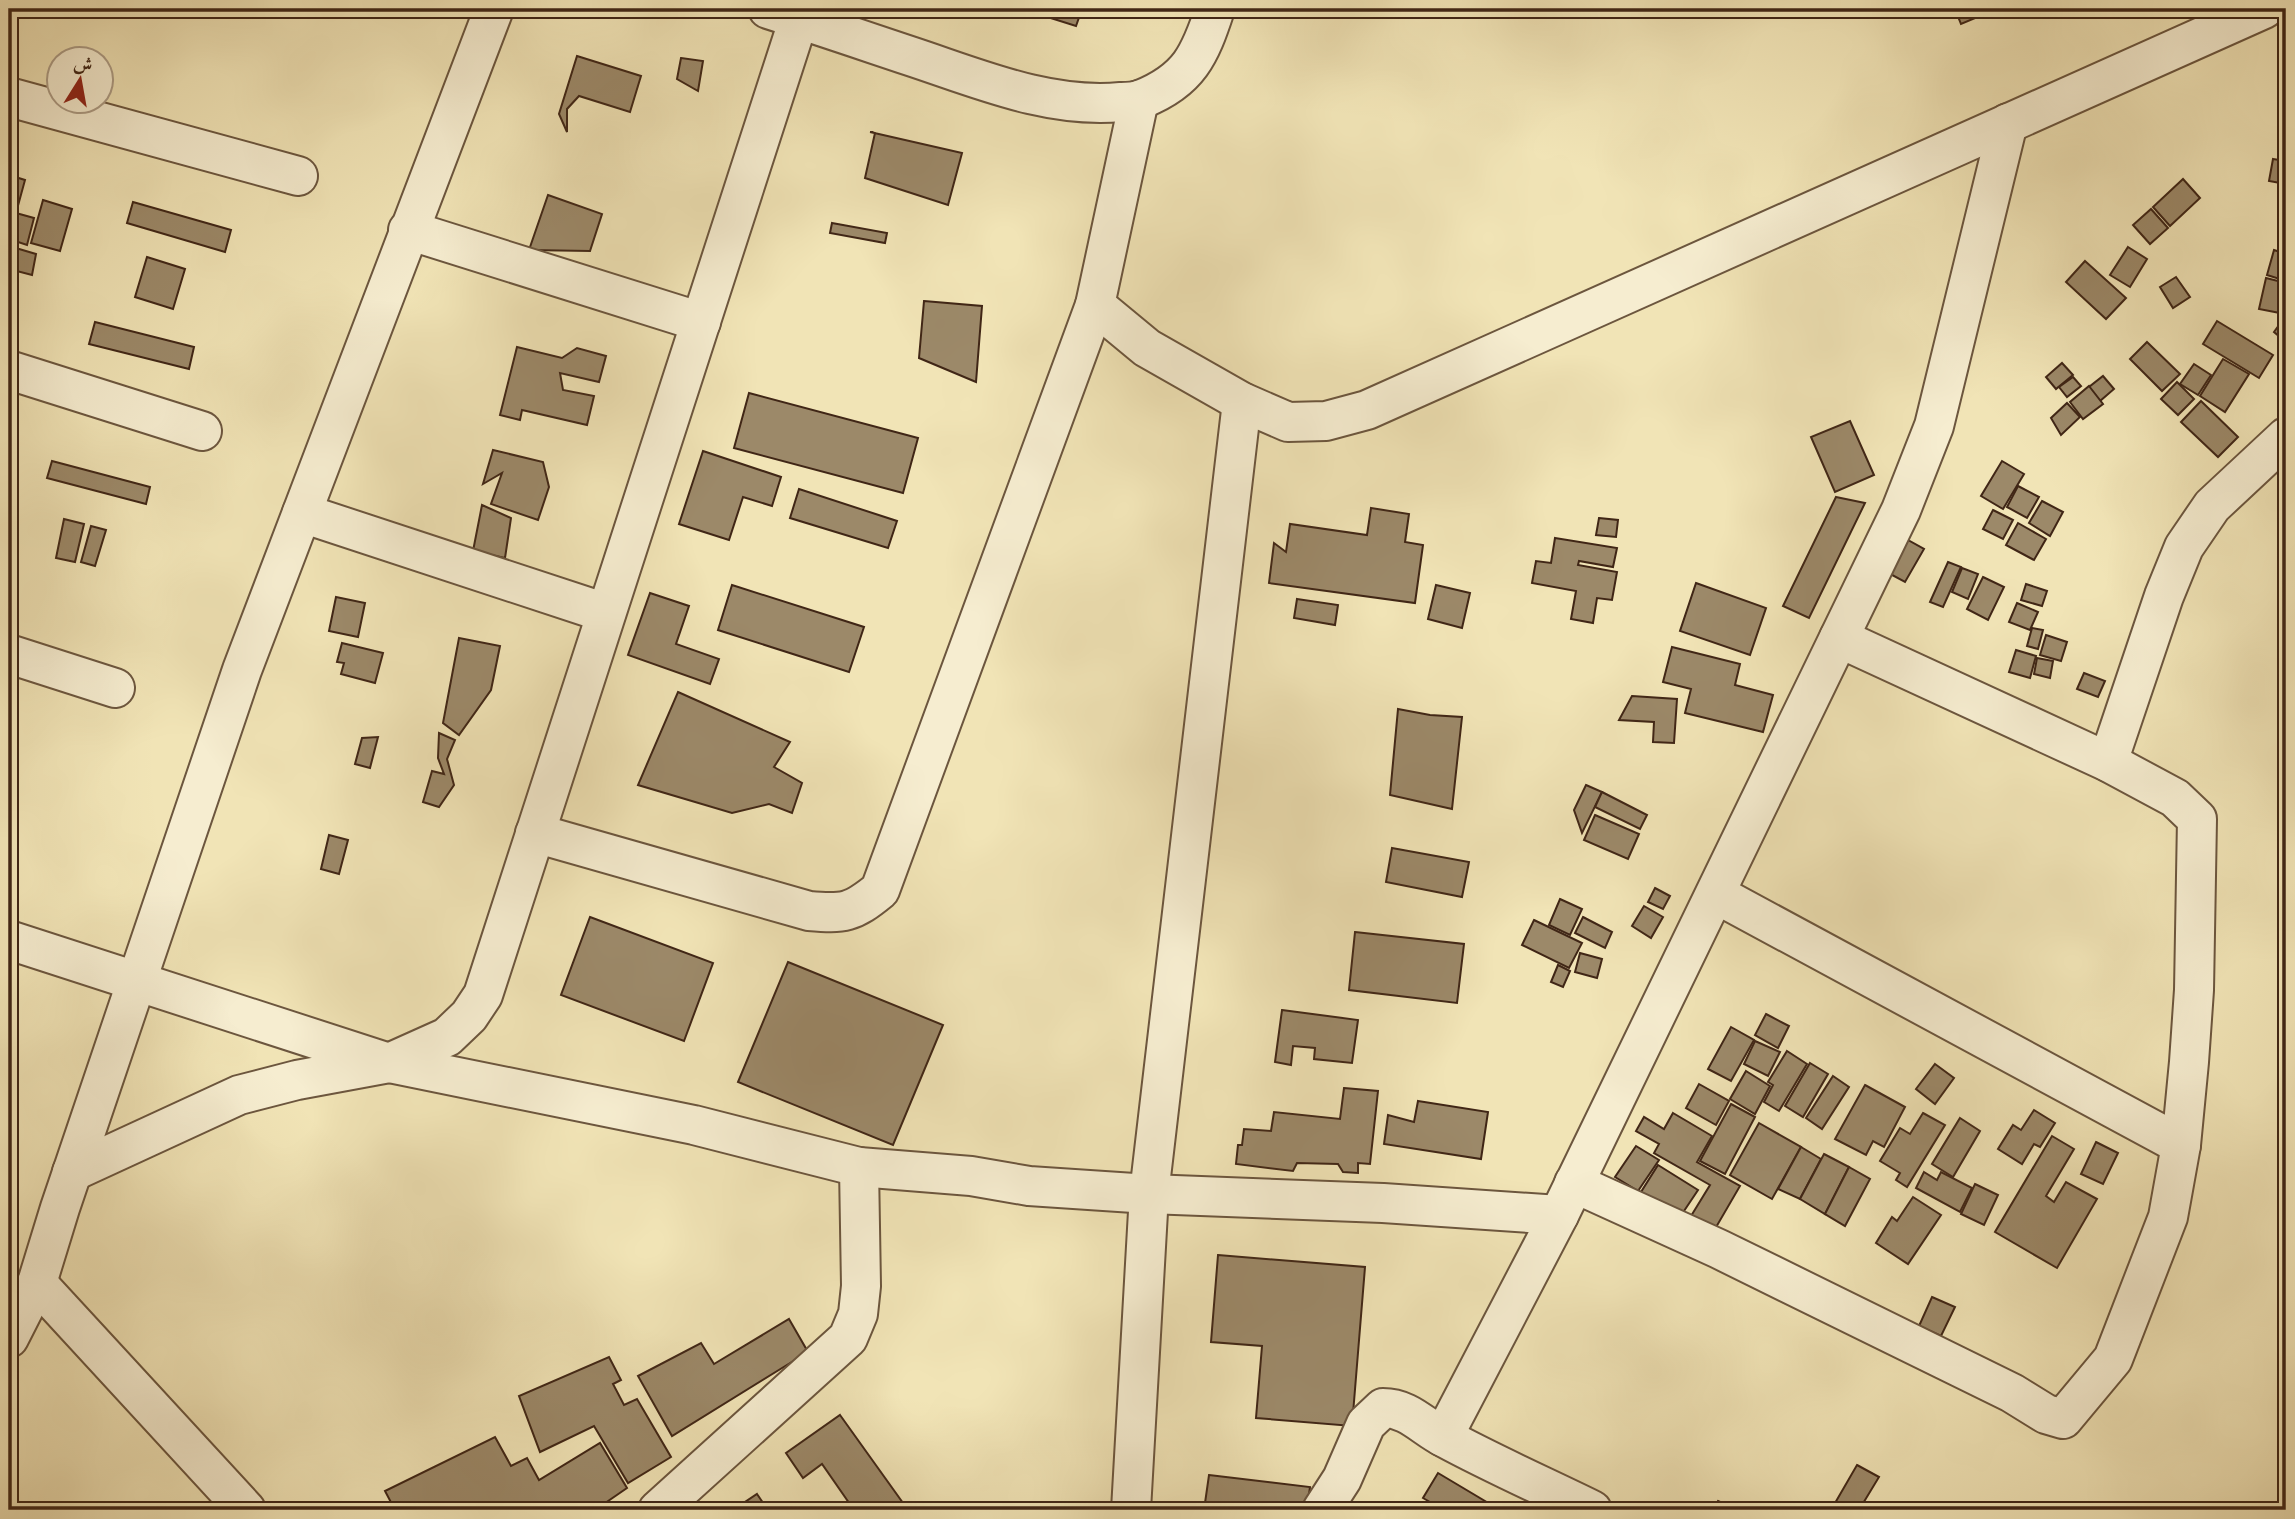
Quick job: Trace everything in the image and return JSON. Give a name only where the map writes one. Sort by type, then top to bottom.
[{"type":"street","points":[[9,1338],[37,1283],[242,670],[494,9]]},
{"type":"street","points":[[72,1172],[239,1095],[297,1080],[390,1063],[447,1037],[469,1016],[482,995],[701,322],[790,12],[999,85],[1061,101],[1098,104],[1139,100],[1171,83],[1192,65],[1204,43],[1215,9]]},
{"type":"street","points":[[1095,305],[1147,348],[1242,402],[1288,422],[1326,421],[1367,410],[2264,9]]},
{"type":"street","points":[[9,97],[298,176]]},
{"type":"street","points":[[536,833],[809,911],[839,913],[862,905],[880,890],[1095,305],[1139,100]]},
{"type":"street","points":[[1443,1437],[1567,1199],[1900,510],[1934,426],[2008,123]]},
{"type":"street","points":[[408,230],[701,322]]},
{"type":"street","points":[[9,370],[202,431]]},
{"type":"street","points":[[1131,1510],[1149,1194],[1242,402]]},
{"type":"street","points":[[2108,762],[2164,596],[2184,547],[2212,506],[2286,437]]},
{"type":"street","points":[[302,513],[606,613]]},
{"type":"street","points":[[9,940],[390,1063],[694,1125],[859,1167],[971,1176],[1029,1186],[1149,1194],[1383,1203],[1567,1199],[1719,1249],[2012,1393],[2046,1414],[2063,1419],[2113,1359],[2168,1217],[2181,1145],[2194,990],[2197,820],[2175,798],[2108,762],[1839,638]]},
{"type":"street","points":[[9,654],[115,688]]},
{"type":"street","points":[[1716,894],[2181,1145]]},
{"type":"street","points":[[658,1510],[848,1338],[858,1314],[861,1286],[859,1167]]},
{"type":"street","points":[[37,1283],[246,1510]]},
{"type":"street","points":[[1322,1510],[1342,1479],[1366,1424],[1383,1408],[1395,1408],[1408,1413],[1443,1437],[1592,1510]]},
{"type":"building","points":[[1022,9],[1082,9],[1076,26]]},
{"type":"building","points":[[1955,9],[1991,9],[1992,11],[1961,24]]},
{"type":"building","points":[[577,56],[641,76],[630,112],[579,96],[567,109],[567,132],[559,114]]},
{"type":"building","points":[[681,58],[703,61],[698,91],[677,79]]},
{"type":"building","points":[[875,133],[962,153],[948,205],[865,178]]},
{"type":"building","points":[[2273,159],[2286,161],[2286,184],[2269,181]]},
{"type":"building","points":[[9,175],[25,180],[16,213],[34,218],[27,245],[9,239]]},
{"type":"building","points":[[2183,179],[2200,198],[2170,226],[2153,207]]},
{"type":"building","points":[[548,195],[602,214],[590,251],[529,250]]},
{"type":"building","points":[[2286,197],[2286,222],[2279,220]]},
{"type":"building","points":[[43,200],[72,209],[60,251],[31,243]]},
{"type":"building","points":[[133,202],[231,230],[225,252],[127,223]]},
{"type":"building","points":[[2151,209],[2168,228],[2150,244],[2133,225]]},
{"type":"building","points":[[832,223],[887,233],[885,243],[830,233]]},
{"type":"building","points":[[9,246],[36,254],[32,275],[9,269]]},
{"type":"building","points":[[2128,247],[2147,259],[2130,287],[2110,275]]},
{"type":"building","points":[[2274,250],[2286,254],[2286,281],[2267,275]]},
{"type":"building","points":[[147,257],[185,269],[173,309],[135,297]]},
{"type":"building","points":[[2085,261],[2126,298],[2106,319],[2066,282]]},
{"type":"building","points":[[2176,277],[2190,297],[2173,308],[2160,287]]},
{"type":"building","points":[[2266,278],[2286,283],[2280,313],[2259,309]]},
{"type":"building","points":[[924,301],[982,306],[976,382],[919,358]]},
{"type":"building","points":[[2284,318],[2286,320],[2286,342],[2274,332]]},
{"type":"building","points":[[2217,321],[2273,355],[2259,378],[2203,344]]},
{"type":"building","points":[[95,322],[194,347],[189,369],[89,344]]},
{"type":"building","points":[[2147,342],[2180,374],[2162,391],[2130,359]]},
{"type":"building","points":[[517,347],[562,358],[577,348],[606,356],[599,382],[560,373],[563,390],[594,396],[587,425],[522,410],[520,420],[500,415]]},
{"type":"building","points":[[2223,359],[2249,374],[2225,412],[2200,396]]},
{"type":"building","points":[[2062,363],[2073,375],[2056,389],[2046,377]]},
{"type":"building","points":[[2194,364],[2211,375],[2198,395],[2180,384]]},
{"type":"building","points":[[2103,376],[2114,389],[2100,401],[2089,387]]},
{"type":"building","points":[[2073,377],[2081,386],[2067,397],[2059,387]]},
{"type":"building","points":[[2177,382],[2194,399],[2178,415],[2161,399]]},
{"type":"building","points":[[2089,386],[2103,404],[2083,419],[2070,402]]},
{"type":"building","points":[[749,393],[918,438],[903,493],[734,448]]},
{"type":"building","points":[[2201,401],[2238,437],[2218,457],[2181,422]]},
{"type":"building","points":[[2067,403],[2080,417],[2061,435],[2051,418]]},
{"type":"building","points":[[1850,421],[1874,475],[1835,492],[1811,437]]},
{"type":"building","points":[[493,450],[543,462],[549,487],[538,520],[491,504],[502,473],[483,484]]},
{"type":"building","points":[[703,451],[781,477],[772,506],[743,497],[729,540],[679,524]]},
{"type":"building","points":[[52,461],[150,487],[146,504],[47,478]]},
{"type":"building","points":[[2002,461],[2024,474],[2003,509],[1981,496]]},
{"type":"building","points":[[2018,486],[2039,497],[2027,518],[2007,507]]},
{"type":"building","points":[[799,489],[897,521],[888,548],[790,518]]},
{"type":"building","points":[[1836,497],[1865,503],[1809,618],[1783,606]]},
{"type":"building","points":[[2042,501],[2063,512],[2050,536],[2029,523]]},
{"type":"building","points":[[482,505],[511,518],[505,558],[473,551]]},
{"type":"building","points":[[1371,508],[1409,514],[1405,542],[1423,545],[1415,603],[1269,583],[1274,543],[1286,552],[1290,524],[1367,535]]},
{"type":"building","points":[[1993,510],[2013,520],[2003,539],[1983,529]]},
{"type":"building","points":[[1599,518],[1618,520],[1616,537],[1596,535]]},
{"type":"building","points":[[64,519],[84,524],[75,562],[56,558]]},
{"type":"building","points":[[2018,523],[2046,539],[2034,560],[2006,545]]},
{"type":"building","points":[[91,526],[106,530],[95,566],[81,562]]},
{"type":"building","points":[[1899,535],[1924,549],[1905,582],[1881,569]]},
{"type":"building","points":[[1555,538],[1617,548],[1613,567],[1579,561],[1578,565],[1617,572],[1612,600],[1597,598],[1593,623],[1571,619],[1576,591],[1532,583],[1536,561],[1551,563]]},
{"type":"building","points":[[1948,562],[1961,567],[1943,607],[1930,602]]},
{"type":"building","points":[[1962,568],[1978,574],[1968,599],[1952,592]]},
{"type":"building","points":[[1983,577],[2004,587],[1988,620],[1967,609]]},
{"type":"building","points":[[1696,583],[1766,608],[1750,655],[1680,631]]},
{"type":"building","points":[[2026,584],[2047,591],[2042,606],[2021,600]]},
{"type":"building","points":[[732,585],[864,627],[849,672],[718,630]]},
{"type":"building","points":[[1436,585],[1470,593],[1462,628],[1428,619]]},
{"type":"building","points":[[650,593],[689,606],[676,644],[719,659],[710,684],[628,655]]},
{"type":"building","points":[[336,597],[365,603],[358,637],[329,631]]},
{"type":"building","points":[[1297,599],[1338,605],[1335,625],[1294,618]]},
{"type":"building","points":[[2017,603],[2038,612],[2030,630],[2009,622]]},
{"type":"building","points":[[2032,628],[2043,630],[2038,649],[2027,646]]},
{"type":"building","points":[[2046,635],[2067,642],[2061,661],[2040,655]]},
{"type":"building","points":[[459,638],[500,646],[491,690],[459,735],[443,723]]},
{"type":"building","points":[[342,643],[383,653],[375,683],[341,674],[344,663],[337,662]]},
{"type":"building","points":[[1672,647],[1740,664],[1735,685],[1773,695],[1763,732],[1685,713],[1691,689],[1663,682]]},
{"type":"building","points":[[2016,650],[2036,656],[2030,678],[2009,672]]},
{"type":"building","points":[[2037,658],[2053,661],[2050,678],[2034,674]]},
{"type":"building","points":[[2084,673],[2105,681],[2098,697],[2077,689]]},
{"type":"building","points":[[678,692],[790,742],[774,767],[802,783],[792,813],[769,804],[732,813],[638,785]]},
{"type":"building","points":[[1632,696],[1677,699],[1674,743],[1653,742],[1654,722],[1619,720]]},
{"type":"building","points":[[1398,709],[1462,717],[1452,809],[1390,795]]},
{"type":"building","points":[[439,733],[455,740],[447,759],[454,785],[439,807],[423,802],[432,771],[444,774],[438,758]]},
{"type":"building","points":[[378,737],[370,768],[355,764],[362,738]]},
{"type":"building","points":[[1586,785],[1602,792],[1582,833],[1574,810]]},
{"type":"building","points":[[1602,792],[1647,815],[1640,829],[1595,807]]},
{"type":"building","points":[[1595,815],[1639,834],[1628,859],[1584,840]]},
{"type":"building","points":[[329,835],[348,840],[339,874],[321,869]]},
{"type":"building","points":[[1392,848],[1469,862],[1462,897],[1386,882]]},
{"type":"building","points":[[1655,888],[1670,896],[1663,909],[1648,902]]},
{"type":"building","points":[[1560,899],[1582,909],[1570,935],[1549,925]]},
{"type":"building","points":[[1644,906],[1663,917],[1651,938],[1632,926]]},
{"type":"building","points":[[590,917],[713,963],[684,1041],[561,995]]},
{"type":"building","points":[[1583,917],[1612,932],[1605,948],[1575,933]]},
{"type":"building","points":[[1534,920],[1582,943],[1569,968],[1522,945]]},
{"type":"building","points":[[1355,932],[1464,944],[1457,1003],[1349,990]]},
{"type":"building","points":[[1580,953],[1602,959],[1597,978],[1575,972]]},
{"type":"building","points":[[788,962],[943,1025],[893,1145],[738,1082]]},
{"type":"building","points":[[1558,965],[1570,971],[1563,987],[1551,982]]},
{"type":"building","points":[[1282,1010],[1358,1020],[1352,1063],[1314,1059],[1315,1048],[1293,1046],[1291,1065],[1275,1062]]},
{"type":"building","points":[[1766,1014],[1789,1026],[1778,1048],[1755,1035]]},
{"type":"building","points":[[1731,1027],[1754,1040],[1731,1081],[1708,1069]]},
{"type":"building","points":[[1755,1041],[1780,1052],[1768,1076],[1744,1064]]},
{"type":"building","points":[[1787,1051],[1807,1064],[1779,1111],[1764,1102],[1773,1085],[1768,1082]]},
{"type":"building","points":[[1810,1063],[1828,1074],[1803,1117],[1785,1106]]},
{"type":"building","points":[[1935,1064],[1954,1078],[1935,1104],[1916,1089]]},
{"type":"building","points":[[1746,1071],[1770,1086],[1755,1114],[1730,1099]]},
{"type":"building","points":[[1833,1076],[1849,1087],[1822,1129],[1806,1118]]},
{"type":"building","points":[[1699,1084],[1729,1101],[1716,1125],[1686,1108]]},
{"type":"building","points":[[1865,1085],[1905,1107],[1884,1147],[1873,1141],[1866,1155],[1835,1139]]},
{"type":"building","points":[[1344,1088],[1378,1091],[1370,1164],[1358,1163],[1358,1173],[1343,1172],[1338,1164],[1297,1163],[1293,1171],[1236,1164],[1238,1145],[1242,1145],[1244,1129],[1271,1131],[1274,1112],[1340,1119]]},
{"type":"building","points":[[1418,1101],[1488,1112],[1481,1159],[1384,1144],[1388,1115],[1414,1122]]},
{"type":"building","points":[[1731,1104],[1755,1117],[1725,1174],[1700,1161]]},
{"type":"building","points":[[2034,1110],[2055,1123],[2040,1147],[2034,1144],[2022,1164],[1998,1149],[2013,1125],[2021,1130]]},
{"type":"building","points":[[1673,1113],[1712,1136],[1697,1162],[1740,1186],[1715,1229],[1691,1216],[1710,1185],[1654,1153],[1659,1144],[1636,1131],[1644,1117],[1664,1129]]},
{"type":"building","points":[[1923,1113],[1945,1125],[1907,1187],[1896,1180],[1900,1173],[1880,1161],[1900,1128],[1910,1134]]},
{"type":"building","points":[[1960,1118],[1980,1131],[1953,1177],[1932,1164]]},
{"type":"building","points":[[1759,1123],[1801,1147],[1772,1199],[1730,1175]]},
{"type":"building","points":[[2052,1136],[2074,1149],[2046,1196],[2054,1202],[2066,1182],[2097,1199],[2057,1268],[1995,1232]]},
{"type":"building","points":[[2096,1142],[2118,1153],[2103,1184],[2081,1174]]},
{"type":"building","points":[[1636,1146],[1659,1160],[1638,1191],[1615,1177]]},
{"type":"building","points":[[1801,1147],[1821,1159],[1800,1199],[1778,1189]]},
{"type":"building","points":[[1824,1154],[1849,1167],[1825,1214],[1800,1199]]},
{"type":"building","points":[[1658,1165],[1698,1190],[1680,1217],[1641,1192]]},
{"type":"building","points":[[1849,1167],[1870,1179],[1845,1226],[1825,1214]]},
{"type":"building","points":[[1924,1172],[1937,1180],[1941,1172],[1972,1188],[1960,1212],[1916,1188]]},
{"type":"building","points":[[1975,1184],[1998,1195],[1984,1225],[1961,1214]]},
{"type":"building","points":[[1913,1197],[1941,1215],[1908,1264],[1876,1243],[1892,1217],[1897,1221]]},
{"type":"building","points":[[1218,1255],[1365,1267],[1352,1426],[1256,1418],[1262,1346],[1211,1342]]},
{"type":"building","points":[[1932,1297],[1955,1307],[1941,1336],[1919,1326]]},
{"type":"building","points":[[789,1319],[808,1352],[672,1436],[638,1376],[701,1343],[714,1364]]},
{"type":"building","points":[[609,1357],[621,1380],[613,1384],[624,1405],[637,1399],[671,1457],[628,1483],[594,1426],[540,1452],[519,1396]]},
{"type":"building","points":[[840,1415],[908,1510],[854,1510],[822,1464],[803,1478],[786,1453]]},
{"type":"building","points":[[495,1437],[511,1466],[527,1458],[539,1480],[600,1443],[627,1488],[595,1510],[395,1510],[385,1491]]},
{"type":"building","points":[[1857,1465],[1879,1477],[1859,1510],[1831,1510]]},
{"type":"building","points":[[1438,1473],[1500,1510],[1444,1510],[1423,1498]]},
{"type":"building","points":[[1209,1475],[1310,1487],[1307,1510],[1204,1510]]},
{"type":"building","points":[[757,1494],[768,1510],[733,1510]]},
{"type":"building","points":[[1718,1501],[1737,1510],[1714,1510]]}]
